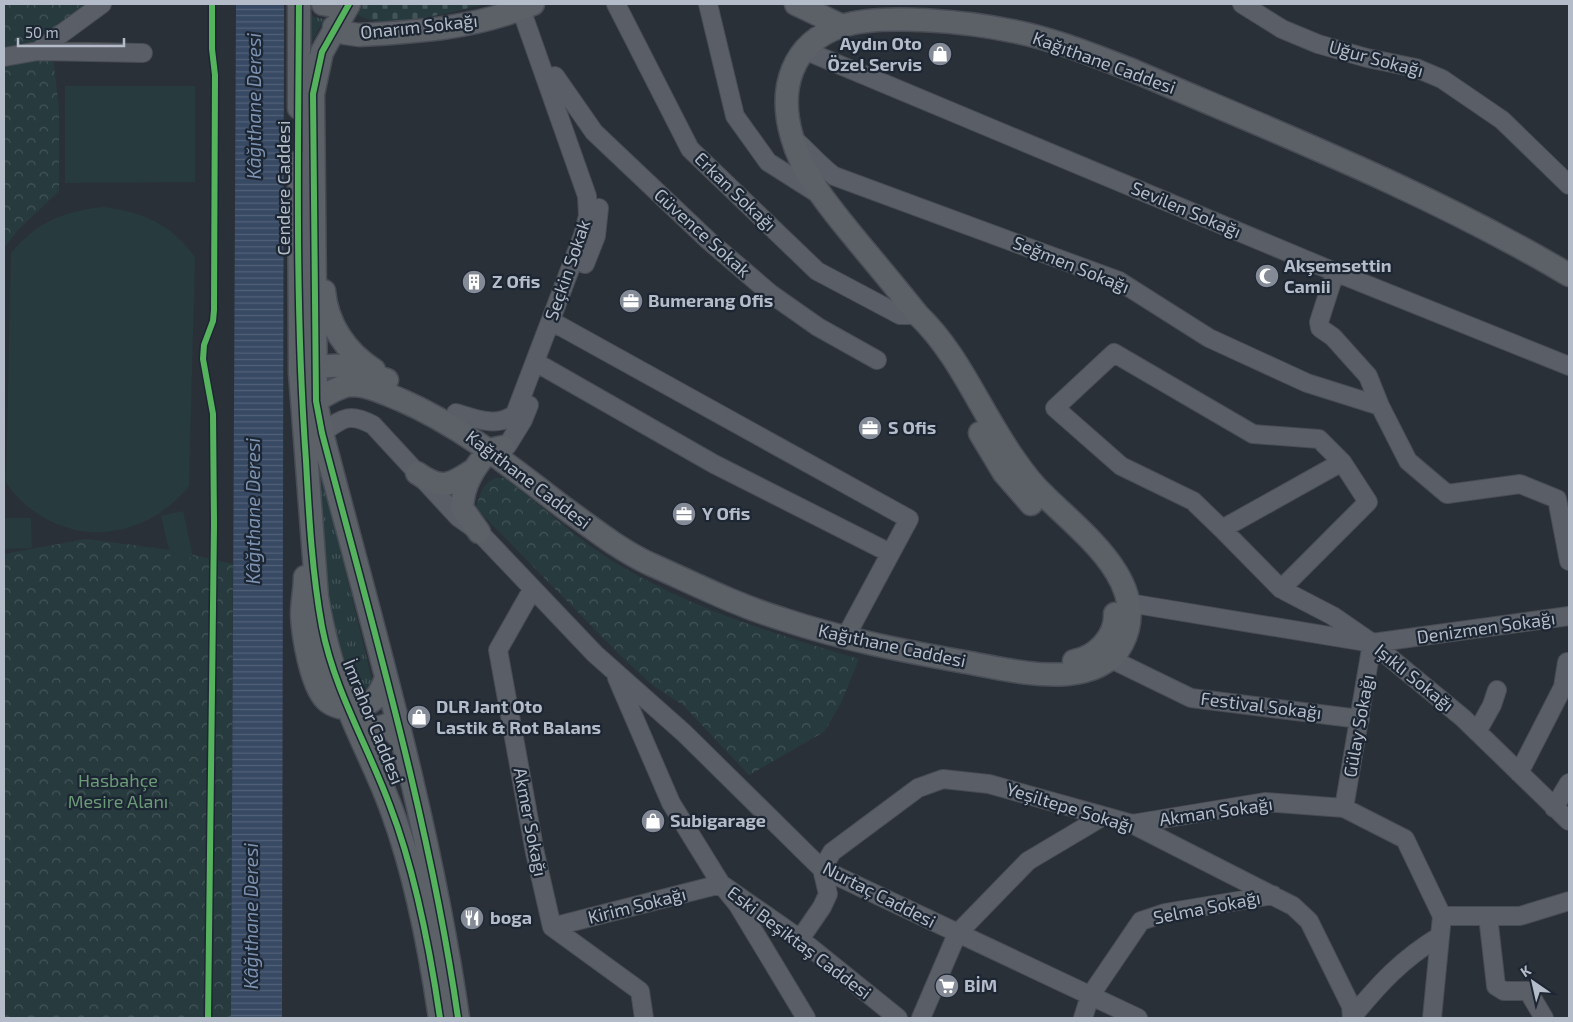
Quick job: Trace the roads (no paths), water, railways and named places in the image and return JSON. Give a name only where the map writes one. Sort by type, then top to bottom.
[{"type":"main road","name":"Cendere Caddesi","points":[[299,4],[307,370],[316,401]]},
{"type":"main road","points":[[324,4],[336,6],[340,4]]},
{"type":"main road","name":"Cendere Caddesi","points":[[307,370],[315,257],[312,94],[318,62],[334,27],[349,4]]},
{"type":"main road","points":[[796,4],[842,26]]},
{"type":"main road","name":"Onarım Sokağı","points":[[334,27],[345,33],[359,35],[466,26],[527,6]]},
{"type":"main road","name":"Kağıthane Caddesi","points":[[307,370],[340,364],[392,382],[441,403],[456,413],[600,534],[647,562],[771,616],[847,633],[905,652],[1015,671],[1058,675],[1082,672],[1104,654],[1121,647],[1127,633],[1130,618],[1121,604],[1120,578],[1112,566],[1029,478],[995,430],[935,332],[918,315],[820,195],[792,138],[786,110],[787,86],[792,68],[804,50],[842,26],[880,20],[955,23],[1020,33],[1089,54],[1134,71],[1432,200],[1569,275]]},
{"type":"main road","name":"Kağıthane Caddesi","points":[[1432,200],[1465,205],[1533,240],[1569,263]]},
{"type":"main road","points":[[315,257],[323,279],[326,307],[334,329],[358,357],[392,382]]},
{"type":"main road","points":[[307,370],[310,528],[302,615],[304,636],[318,689],[326,700],[333,705],[348,708],[366,706],[372,702],[386,678]]},
{"type":"main road","name":"Kağıthane Caddesi","points":[[316,401],[345,386],[365,387],[430,413],[465,433],[498,448]]},
{"type":"main road","name":"İmrahor Caddesi","points":[[316,401],[322,433],[402,740],[442,920],[458,1018]]},
{"type":"main road","points":[[417,473],[436,484],[447,485],[472,471],[498,448]]},
{"type":"main road","points":[[472,471],[465,487],[462,508],[478,532]]},
{"type":"main road","name":"İmrahor Caddesi","points":[[348,708],[383,786],[402,841],[434,981],[440,1018]]},
{"type":"main road","points":[[363,742],[369,730],[387,725],[402,740]]},
{"type":"street","points":[[38,52],[101,4]]},
{"type":"street","name":"Erkan Sokağı","points":[[616,4],[690,149],[817,271],[900,315],[918,315]]},
{"type":"street","points":[[708,4],[735,116],[768,162],[820,195]]},
{"type":"street","name":"Uğur Sokağı","points":[[1242,4],[1282,29],[1318,44],[1367,58],[1416,68],[1442,79],[1502,120],[1569,185]]},
{"type":"street","name":"Seçkin Sokak","points":[[456,413],[491,422],[509,419],[515,414],[596,236],[599,224],[598,202],[554,76],[527,6]]},
{"type":"street","name":"Seçkin Sokak","points":[[498,448],[523,420],[544,367],[555,324],[583,235],[589,205],[527,6]]},
{"type":"street","name":"Sevilen Sokağı","points":[[804,50],[1335,272],[1569,366]]},
{"type":"street","points":[[4,57],[38,52],[142,53]]},
{"type":"street","name":"Güvence Sokak","points":[[554,76],[594,132],[709,241],[771,294],[818,327],[877,360]]},
{"type":"street","name":"Seğmen Sokağı","points":[[792,138],[806,149],[816,163],[834,176],[1119,281],[1210,338],[1307,383],[1380,406]]},
{"type":"street","points":[[1335,272],[1319,322],[1320,328],[1333,337],[1368,376],[1380,406],[1408,461],[1447,494],[1520,484],[1556,500],[1569,561]]},
{"type":"street","points":[[555,324],[909,519],[847,633]]},
{"type":"street","points":[[1282,589],[1368,502],[1342,462],[1319,439],[1253,434],[1114,353],[1055,408],[1121,466],[1193,501],[1282,589],[1332,616],[1372,643]]},
{"type":"street","points":[[544,367],[714,464],[890,553]]},
{"type":"street","name":"Nurtaç Caddesi","points":[[322,433],[345,418],[360,418],[373,425],[458,516],[478,532],[532,590],[615,673],[667,719],[822,869],[1138,1018]]},
{"type":"street","points":[[1222,529],[1342,462]]},
{"type":"street","name":"Akmer Sokağı","points":[[532,590],[498,650],[535,853],[552,927]]},
{"type":"street","name":"Işıklı Sokağı","points":[[1121,604],[1372,643],[1477,732],[1569,821]]},
{"type":"street","name":"Denizmen Sokağı","points":[[1372,643],[1569,616]]},
{"type":"street","name":"Gülay Sokağı","points":[[1344,808],[1372,643]]},
{"type":"street","name":"Festival Sokağı","points":[[1104,654],[1191,698],[1360,719]]},
{"type":"street","points":[[1519,773],[1562,687],[1567,662]]},
{"type":"street","name":"Eski Beşiktaş Caddesi","points":[[615,673],[671,803],[721,884],[800,939],[898,1018]]},
{"type":"street","points":[[1477,732],[1492,705],[1497,690]]},
{"type":"street","points":[[649,752],[647,723],[654,714],[667,719]]},
{"type":"street","name":"Yeşiltepe Sokağı","points":[[822,869],[832,852],[918,788],[943,780],[989,784],[1132,824],[1292,906],[1309,921],[1351,1006],[1352,1018]]},
{"type":"street","points":[[1554,808],[1569,783]]},
{"type":"street","name":"Akman Sokağı","points":[[1132,824],[1265,802],[1344,808],[1405,839],[1442,916]]},
{"type":"street","points":[[921,1018],[957,934],[1028,861],[1102,817]]},
{"type":"street","points":[[800,939],[822,907],[828,894],[822,869]]},
{"type":"street","points":[[721,884],[738,905],[806,1018]]},
{"type":"street","name":"Kirim Sokağı","points":[[552,927],[721,884]]},
{"type":"street","name":"Selma Sokağı","points":[[1083,1018],[1090,996],[1141,921],[1165,913],[1273,895]]},
{"type":"street","points":[[1432,1018],[1442,916],[1520,916],[1569,901]]},
{"type":"street","points":[[1488,916],[1496,986],[1504,991],[1528,991],[1544,1018]]},
{"type":"street","points":[[552,927],[640,990],[644,1018]]},
{"type":"street","points":[[1352,1018],[1382,980],[1412,952],[1440,936]]},
{"type":"water","name":"Kâğıthane Deresi","points":[[236,4],[284,4],[282,1018],[231,1018]]},
{"type":"place","name":"Aydın Oto Özel Servis","points":[[940,54]]},
{"type":"place","name":"Akşemsettin Camii","points":[[1267,276]]},
{"type":"place","name":"Z Ofis","points":[[474,282]]},
{"type":"place","name":"Bumerang Ofis","points":[[631,301]]},
{"type":"place","name":"S Ofis","points":[[870,428]]},
{"type":"place","name":"Y Ofis","points":[[684,514]]},
{"type":"place","name":"DLR Jant Oto Lastik & Rot Balans","points":[[419,717]]},
{"type":"place","name":"Subigarage","points":[[653,821]]},
{"type":"place","name":"boga","points":[[472,918]]},
{"type":"place","name":"BİM","points":[[947,986]]},
{"type":"park label","name":"Hasbahçe Mesire Alanı","points":[[118,791]]}]
